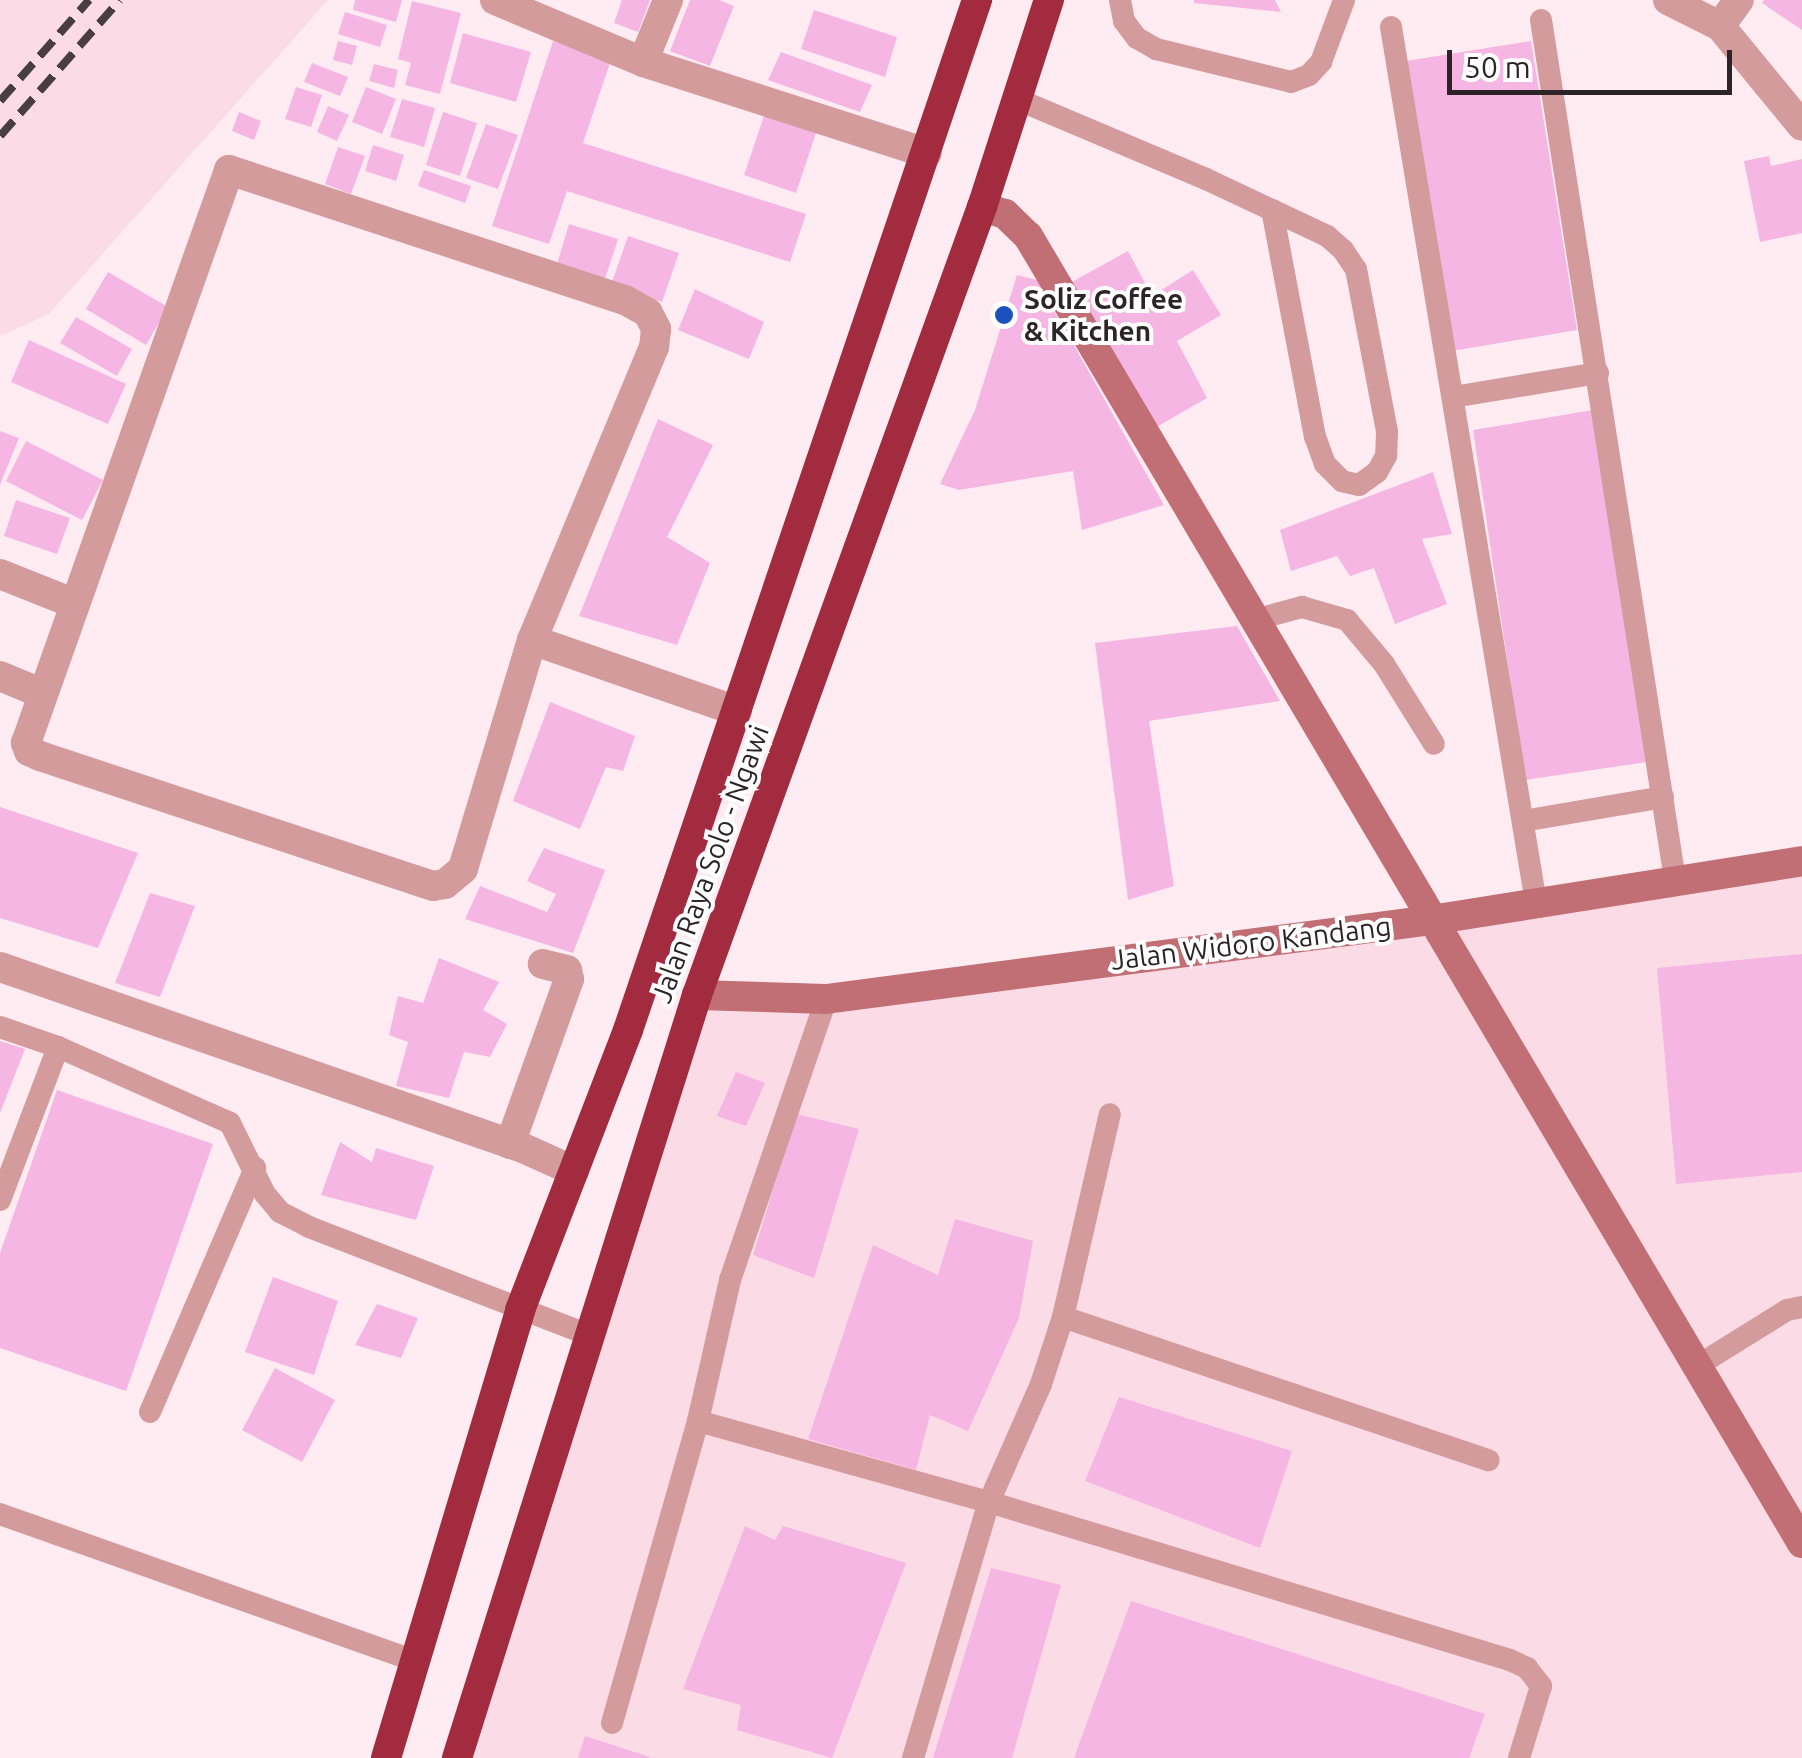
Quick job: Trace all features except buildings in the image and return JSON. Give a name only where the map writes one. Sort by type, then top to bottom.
[{"type":"highway","name":"Jalan Raya Solo - Ngawi","points":[[386,1758],[520,1310],[628,1030],[978,0]]},
{"type":"highway","name":"Jalan Raya Solo - Ngawi","points":[[457,1758],[587,1334],[697,995],[982,207],[1049,0]]},
{"type":"street","points":[[494,0],[643,62],[927,153]]},
{"type":"street","points":[[643,62],[668,0]]},
{"type":"street","points":[[1668,0],[1720,26],[1802,126]]},
{"type":"street","points":[[1720,26],[1739,0]]},
{"type":"street","points":[[229,170],[625,300],[653,321],[654,347],[532,640],[463,869],[445,884],[433,886],[30,751],[26,737],[73,603],[229,170]]},
{"type":"street","points":[[982,207],[1004,214],[1028,236],[1802,1542]]},
{"type":"street","points":[[0,574],[73,603]]},
{"type":"street","points":[[532,640],[737,711]]},
{"type":"street","points":[[0,676],[41,693]]},
{"type":"street","name":"Jalan Widoro Kandang","points":[[697,995],[826,999],[1431,920],[1802,861]]},
{"type":"street","points":[[510,1144],[570,979],[563,968],[544,964]]},
{"type":"street","points":[[0,968],[510,1144],[574,1171]]},
{"type":"lane","points":[[1120,0],[1124,21],[1137,38],[1156,49],[1291,82],[1310,75],[1321,62],[1344,0]]},
{"type":"lane","points":[[1541,20],[1675,880]]},
{"type":"lane","points":[[1391,27],[1536,903]]},
{"type":"lane","points":[[1018,100],[1272,210],[1327,236],[1356,270],[1387,432],[1386,456],[1377,472],[1359,485],[1342,481],[1325,464],[1315,438],[1272,210]]},
{"type":"lane","points":[[1452,397],[1598,372]]},
{"type":"lane","points":[[1254,620],[1302,607],[1347,620],[1384,664],[1434,744]]},
{"type":"lane","points":[[1523,821],[1663,797]]},
{"type":"lane","points":[[612,1724],[698,1421],[730,1280],[826,999]]},
{"type":"lane","points":[[0,1027],[58,1046],[213,1112],[230,1124],[265,1194],[280,1212],[308,1227],[587,1334]]},
{"type":"lane","points":[[0,1200],[58,1046]]},
{"type":"lane","points":[[913,1758],[989,1502],[1041,1384],[1062,1317],[1110,1114]]},
{"type":"lane","points":[[150,1412],[254,1168]]},
{"type":"lane","points":[[1697,1366],[1787,1310],[1802,1307]]},
{"type":"lane","points":[[1062,1317],[1489,1460]]},
{"type":"lane","points":[[698,1421],[989,1502],[1528,1668],[1541,1686],[1520,1758]]},
{"type":"lane","points":[[0,1514],[416,1661]]},
{"type":"shaded area","points":[[0,0],[328,0],[49,314],[0,336]]},
{"type":"shaded area","points":[[1802,863],[1802,1758],[459,1758],[689,1006]]},
{"type":"railway","points":[[0,101],[89,0]]},
{"type":"railway","points":[[0,136],[120,0]]},
{"type":"place","name":"Soliz Coffee & Kitchen","points":[[1004,315]]}]
